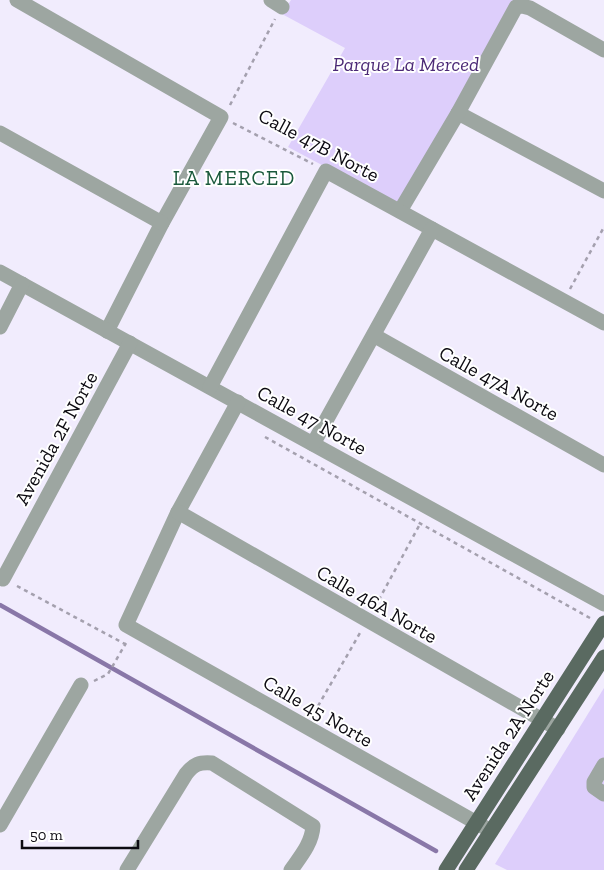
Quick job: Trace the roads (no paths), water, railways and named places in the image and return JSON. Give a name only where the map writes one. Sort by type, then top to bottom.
[{"type":"main road","name":"Avenida 2A Norte","points":[[446,870],[474,822],[543,720],[597,620]]},
{"type":"main road","name":"Avenida 2A Norte","points":[[466,870],[604,657]]},
{"type":"street","points":[[17,0],[222,117],[162,223],[108,331]]},
{"type":"street","points":[[400,211],[516,7],[530,8],[604,50]]},
{"type":"street","points":[[458,112],[604,191]]},
{"type":"street","points":[[0,133],[162,223]]},
{"type":"street","name":"Calle 47B Norte","points":[[210,387],[326,171],[604,323]]},
{"type":"street","points":[[313,444],[375,336],[432,229]]},
{"type":"street","name":"Calle 47 Norte","points":[[0,272],[604,604]]},
{"type":"street","points":[[0,327],[22,284]]},
{"type":"street","name":"Calle 47A Norte","points":[[375,336],[604,466]]},
{"type":"street","name":"Avenida 2F Norte","points":[[3,579],[130,343]]},
{"type":"street","points":[[178,512],[238,402]]},
{"type":"street","name":"Calle 45 Norte","points":[[178,512],[126,625],[490,831]]},
{"type":"street","name":"Calle 46A Norte","points":[[178,512],[367,622],[558,729]]},
{"type":"street","points":[[0,825],[81,685]]},
{"type":"street","points":[[127,870],[192,767],[201,762],[212,764],[307,820],[313,826],[312,836],[292,870]]},
{"type":"street","points":[[604,765],[594,782],[594,787],[604,794]]},
{"type":"waterway","points":[[0,605],[436,851]]},
{"type":"district","name":"LA MERCED","points":[[234,178]]},
{"type":"park label","name":"Parque La Merced","points":[[406,64]]}]
